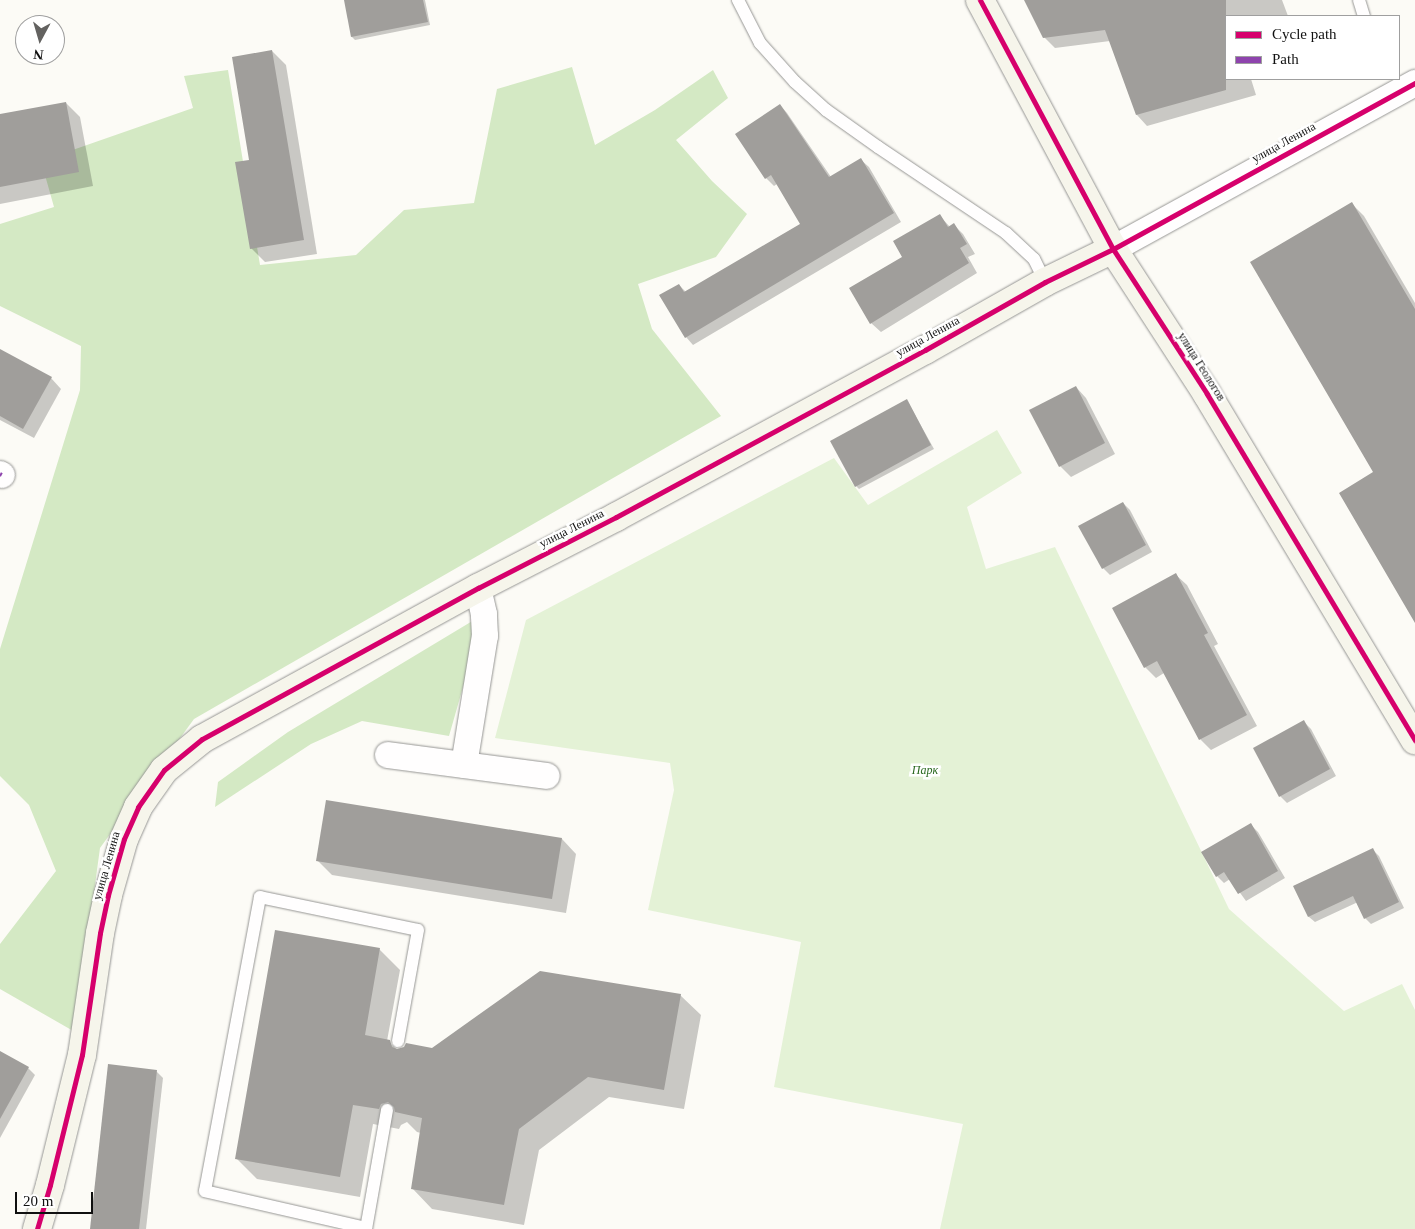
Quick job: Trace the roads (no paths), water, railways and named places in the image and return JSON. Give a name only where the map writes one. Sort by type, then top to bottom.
[{"type":"street","name":"улица Геологов","points":[[980,0],[1113,249],[1207,394],[1415,740]]},
{"type":"street","name":"улица Ленина","points":[[37,1229],[50,1185],[82,1055],[108,895],[124,839],[138,807],[164,770],[202,739],[478,588],[650,499],[925,350],[1045,282],[1113,249],[1402,84]]},
{"type":"street","points":[[464,765],[485,636],[484,614],[478,588]]},
{"type":"street","points":[[388,755],[547,776]]},
{"type":"lane","points":[[738,0],[760,43],[794,82],[826,110],[1006,233],[1034,259],[1045,282]]},
{"type":"lane","points":[[1359,0],[1364,15]]},
{"type":"lane","points":[[387,1110],[366,1228],[205,1191],[260,897],[418,930],[398,1041]]},
{"type":"park label","name":"Парк","points":[[925,771]]}]
